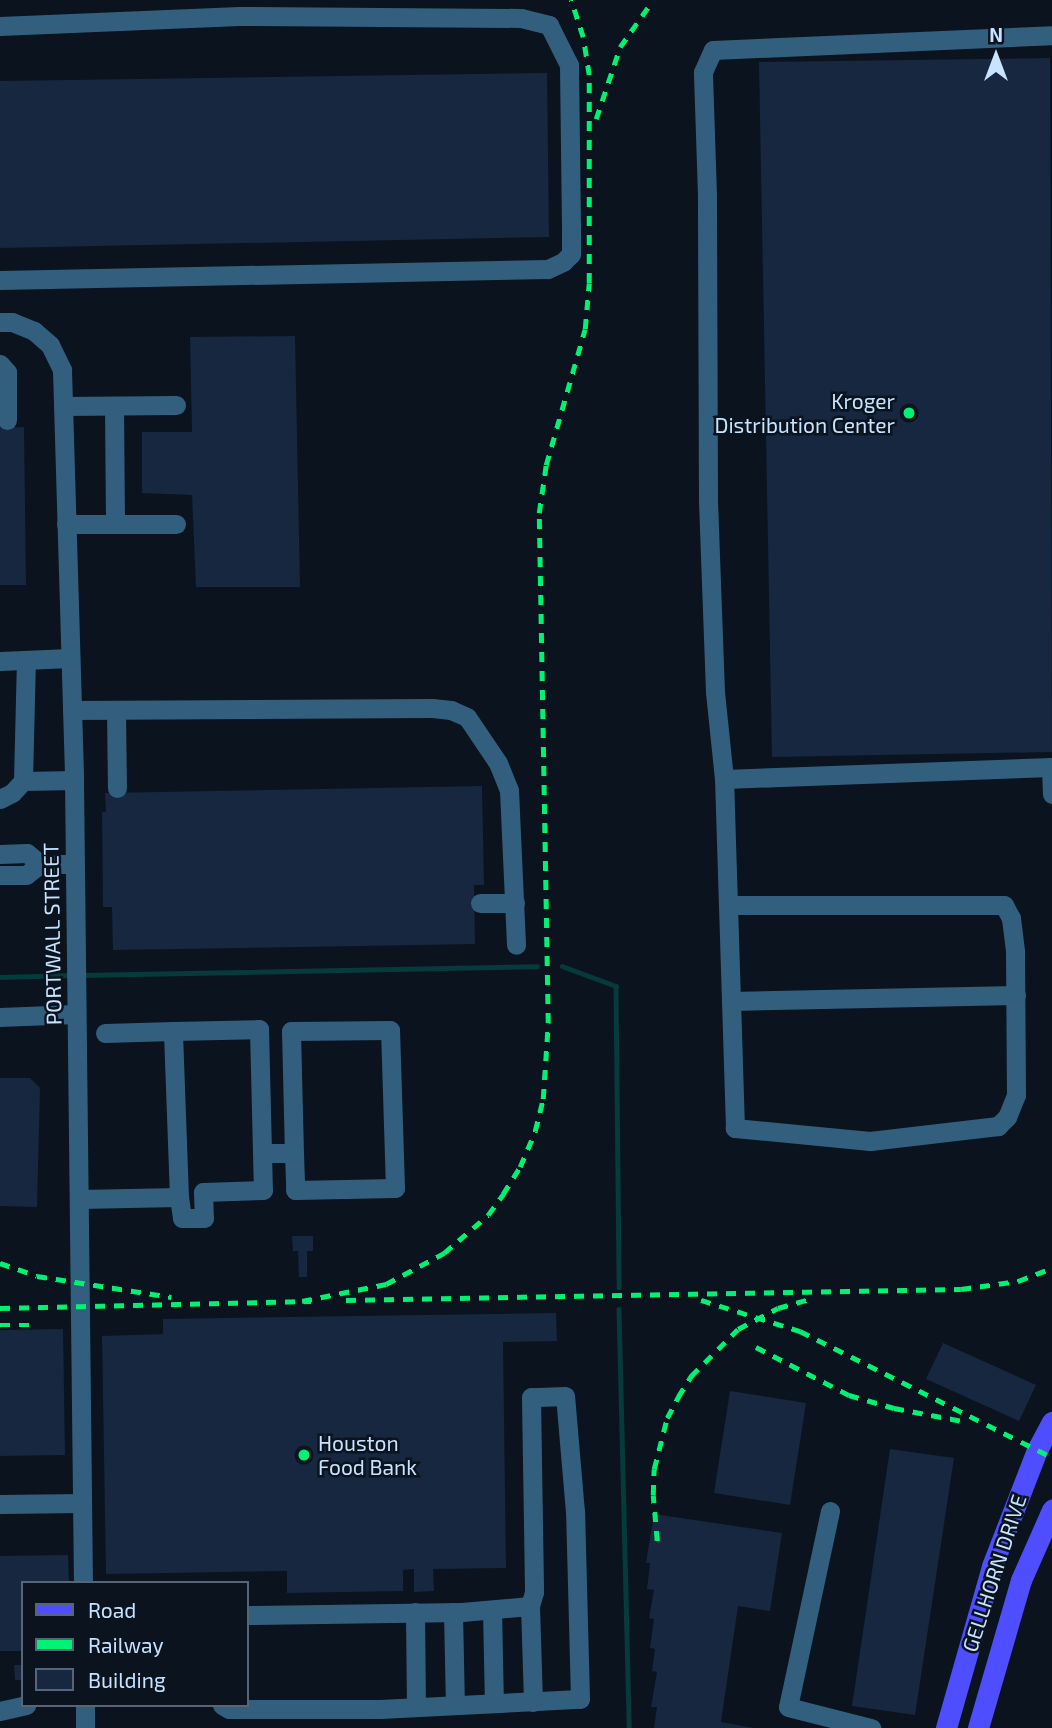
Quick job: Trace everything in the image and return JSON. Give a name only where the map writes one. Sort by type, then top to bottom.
[{"type":"main road","name":"GELLHORN DRIVE","points":[[946,1728],[992,1566],[1037,1450],[1052,1422]]},
{"type":"main road","name":"GELLHORN DRIVE","points":[[978,1728],[1021,1580],[1052,1510]]},
{"type":"main road","points":[[992,1566],[1021,1580]]},
{"type":"street","points":[[0,26],[239,16],[521,18],[549,25],[569,65],[571,254],[563,262],[548,269],[0,280]]},
{"type":"street","points":[[728,905],[1004,905],[1011,918],[1014,940],[1016,995],[1016,1095],[1007,1117],[998,1126],[870,1141],[735,1128],[724,779],[715,692],[708,498],[707,195],[703,72],[713,50],[755,46],[1052,35]]},
{"type":"street","name":"PORTWALL STREET","points":[[0,321],[12,322],[34,331],[50,345],[62,370],[74,780],[83,1581]]},
{"type":"street","points":[[0,364],[7,372],[7,419]]},
{"type":"street","points":[[63,406],[176,405]]},
{"type":"street","points":[[114,406],[116,524]]},
{"type":"street","points":[[66,523],[176,524]]},
{"type":"street","points":[[0,661],[70,658]]},
{"type":"street","points":[[0,799],[12,793],[23,781],[26,660]]},
{"type":"street","points":[[72,710],[432,708],[450,710],[467,717],[498,763],[509,789],[516,945]]},
{"type":"street","points":[[116,710],[117,788]]},
{"type":"street","points":[[724,779],[1051,767],[1052,794]]},
{"type":"street","points":[[23,781],[74,780]]},
{"type":"street","points":[[0,854],[27,853],[40,864]]},
{"type":"street","points":[[0,875],[26,874],[40,864],[74,864]]},
{"type":"street","points":[[480,903],[515,904]]},
{"type":"street","points":[[731,1001],[1016,995]]},
{"type":"street","points":[[0,1017],[76,1014]]},
{"type":"street","points":[[105,1033],[173,1031],[259,1029],[263,1190],[203,1192],[204,1218],[182,1218],[173,1031]]},
{"type":"street","points":[[390,1030],[395,1188],[295,1190],[294,1153],[291,1031],[390,1030]]},
{"type":"street","points":[[260,1070],[292,1069]]},
{"type":"street","points":[[262,1153],[294,1153]]},
{"type":"street","points":[[79,1199],[179,1197]]},
{"type":"street","points":[[226,1707],[416,1707],[533,1702],[580,1699],[575,1512],[565,1396],[531,1397],[534,1592],[530,1606],[533,1702]]},
{"type":"street","points":[[0,1504],[82,1503]]},
{"type":"street","points":[[830,1511],[788,1707],[871,1728]]},
{"type":"street","points":[[248,1615],[453,1612],[530,1606]]},
{"type":"street","points":[[492,1610],[494,1703]]},
{"type":"street","points":[[415,1612],[416,1707]]},
{"type":"street","points":[[453,1612],[454,1705]]},
{"type":"street","points":[[0,1711],[21,1706]]},
{"type":"street","points":[[85,1707],[85,1728]]},
{"type":"building","name":"Kroger Distribution Center","points":[[1050,58],[1052,752],[772,757],[759,62]]},
{"type":"building","points":[[547,73],[549,237],[0,248],[0,81]]},
{"type":"building","points":[[295,336],[300,587],[196,587],[192,495],[142,493],[142,432],[192,432],[190,337]]},
{"type":"building","points":[[24,427],[26,585],[0,585],[0,428]]},
{"type":"building","points":[[482,786],[484,885],[474,885],[475,944],[113,950],[112,907],[103,907],[102,812],[106,812],[105,793]]},
{"type":"building","points":[[0,1078],[30,1078],[40,1088],[37,1207],[0,1206]]},
{"type":"building","points":[[292,1236],[313,1236],[313,1251],[307,1251],[307,1277],[299,1277],[298,1251],[293,1251]]},
{"type":"building","name":"Houston Food Bank","points":[[556,1313],[557,1341],[503,1342],[506,1568],[433,1569],[434,1591],[414,1592],[414,1569],[403,1570],[403,1591],[287,1593],[287,1571],[106,1574],[102,1336],[163,1334],[163,1319]]},
{"type":"building","points":[[63,1329],[65,1455],[0,1456],[0,1330]]},
{"type":"building","points":[[943,1343],[1036,1385],[1019,1421],[926,1379]]},
{"type":"building","points":[[730,1391],[806,1403],[790,1505],[714,1493]]},
{"type":"building","points":[[890,1449],[954,1458],[915,1715],[852,1706]]},
{"type":"building","points":[[654,1514],[782,1533],[770,1611],[738,1606],[721,1722],[754,1728],[654,1728],[657,1707],[651,1707],[657,1672],[652,1671],[655,1649],[650,1648],[654,1619],[649,1618],[654,1590],[647,1589],[650,1563],[646,1563]]},
{"type":"building","points":[[68,1555],[69,1581],[21,1581],[21,1651],[0,1651],[0,1556]]},
{"type":"building","points":[[14,1665],[21,1665],[21,1680],[15,1680]]},
{"type":"waterway","points":[[81,975],[537,966]]},
{"type":"waterway","points":[[562,966],[616,986],[619,1287]]},
{"type":"waterway","points":[[0,977],[73,975]]},
{"type":"waterway","points":[[619,1309],[629,1728]]},
{"type":"railway","points":[[302,1301],[386,1284],[444,1253],[488,1215],[503,1194],[520,1167],[535,1131],[543,1099],[548,1023],[539,513],[546,465],[585,329],[589,283],[589,75],[583,37],[571,0]]},
{"type":"railway","points":[[596,119],[620,47],[653,0]]},
{"type":"railway","points":[[0,1263],[37,1276],[171,1297]]},
{"type":"railway","points":[[346,1300],[961,1289],[1018,1281],[1052,1268]]},
{"type":"railway","points":[[657,1541],[654,1469],[667,1418],[691,1376],[738,1329],[778,1308],[813,1298]]},
{"type":"railway","points":[[701,1300],[800,1331],[1052,1457]]},
{"type":"railway","points":[[0,1308],[311,1301]]},
{"type":"railway","points":[[0,1325],[33,1325]]},
{"type":"railway","points":[[756,1347],[849,1395],[894,1408],[968,1422]]},
{"type":"place","name":"Kroger Distribution Center","points":[[909,413]]},
{"type":"place","name":"Houston Food Bank","points":[[304,1455]]}]
